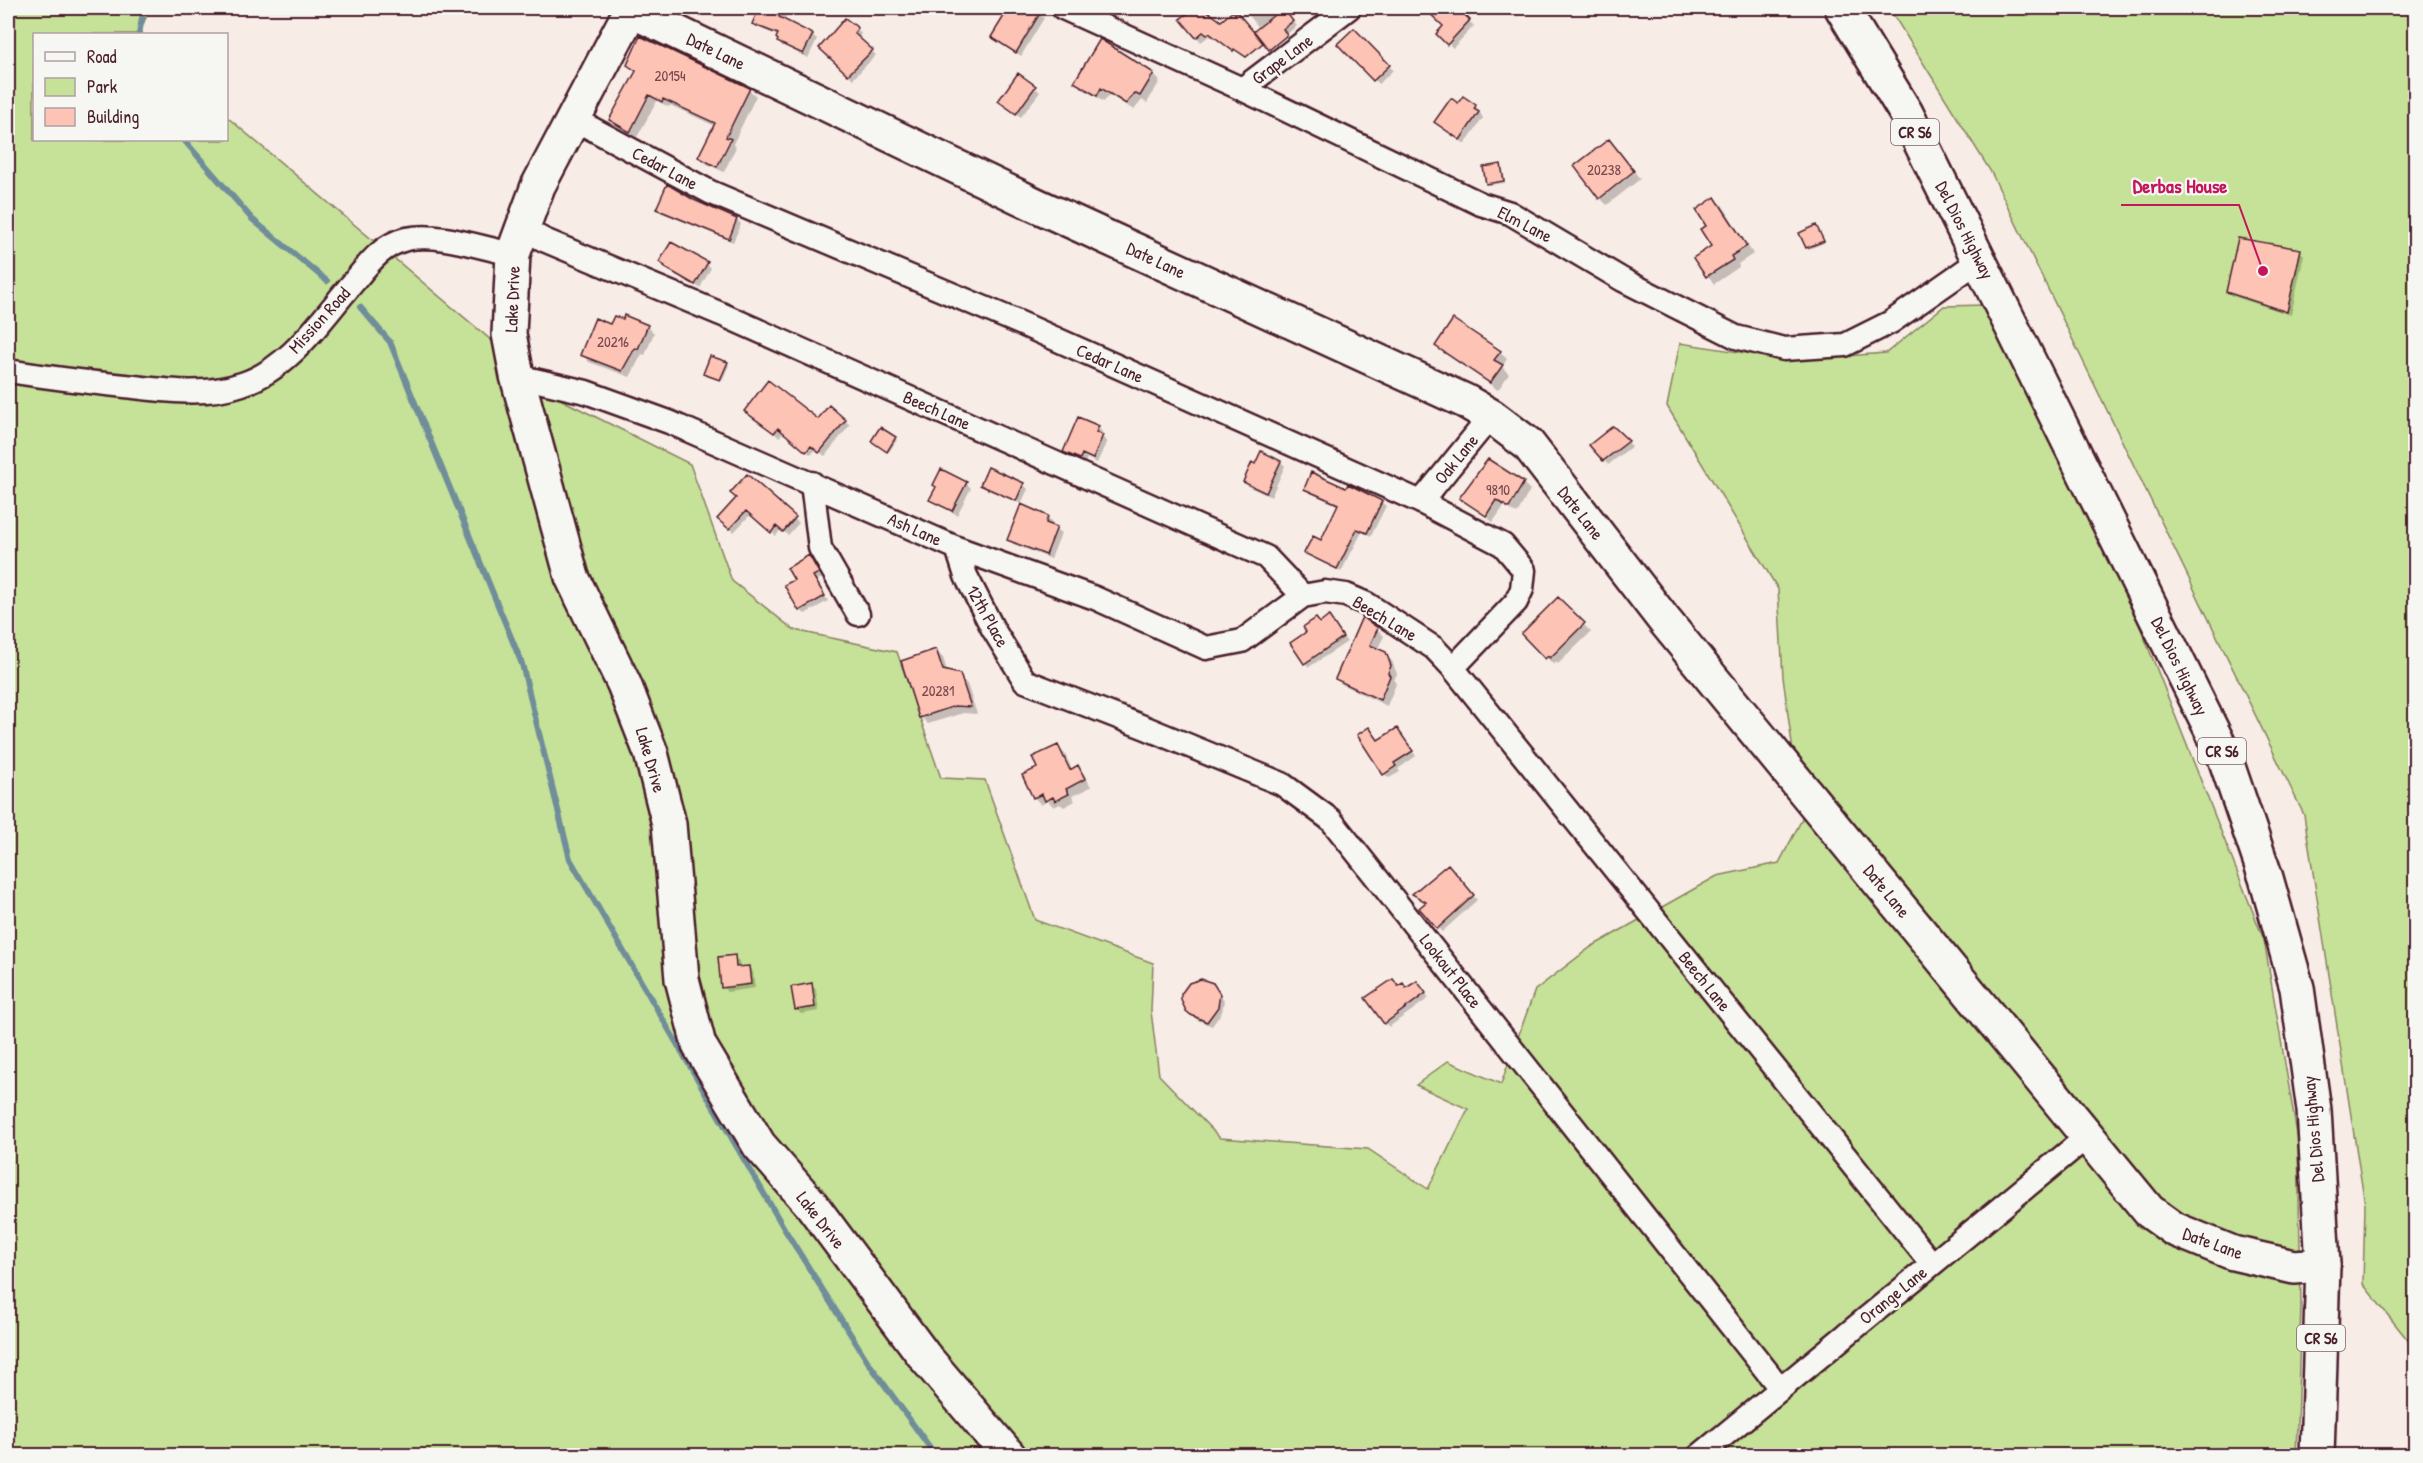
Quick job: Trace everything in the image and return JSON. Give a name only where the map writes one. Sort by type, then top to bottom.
[{"type":"street","name":"Elm Lane","points":[[1063,8],[1242,89],[1481,204],[1510,213],[1623,280],[1736,337],[1784,349],[1845,345],[1891,322],[1980,260]]},
{"type":"street","name":"Grape Lane","points":[[1242,89],[1349,8]]},
{"type":"street","name":"Del Dios Highway","points":[[1842,8],[1906,113],[2219,744],[2266,878],[2297,988],[2314,1110],[2323,1265],[2317,1455]]},
{"type":"street","name":"Lake Drive","points":[[631,9],[538,186],[518,241],[509,334],[517,376],[572,577],[624,684],[651,753],[669,824],[682,979],[699,1045],[759,1145],[811,1204],[925,1357],[1009,1455]]},
{"type":"street","name":"Date Lane","points":[[631,9],[1036,205],[1465,401],[1491,416],[1528,444],[1664,620],[2149,1211],[2174,1229],[2233,1253],[2294,1267],[2323,1265]]},
{"type":"street","name":"Cedar Lane","points":[[572,118],[710,192],[1020,323],[1421,502],[1503,545],[1524,570],[1522,589],[1516,602],[1453,668]]},
{"type":"street","name":"Mission Road","points":[[8,370],[54,378],[180,391],[202,391],[243,384],[261,376],[300,345],[376,256],[393,243],[424,238],[452,241],[518,241]]},
{"type":"street","name":"Beech Lane","points":[[518,241],[544,240],[732,319],[1266,557],[1303,596],[1325,592],[1346,595],[1367,604],[1434,648],[1453,668],[1932,1264]]},
{"type":"street","name":"Ash Lane","points":[[517,376],[586,392],[669,422],[957,548],[1095,598],[1206,648],[1242,641],[1303,596]]},
{"type":"street","name":"Oak Lane","points":[[1421,502],[1491,416]]},
{"type":"street","points":[[812,483],[820,548],[858,614]]},
{"type":"street","name":"12th Place","points":[[957,548],[966,576],[993,629],[1025,681]]},
{"type":"street","name":"Lookout Place","points":[[1025,681],[1282,784],[1331,820],[1779,1388]]},
{"type":"street","name":"Orange Lane","points":[[1699,1455],[2088,1136]]},
{"type":"green space","points":[[8,8],[150,8],[139,33],[33,33],[33,141],[228,141],[228,118],[562,400],[690,464],[732,581],[794,630],[897,652],[941,778],[985,780],[1035,920],[1153,963],[1151,1011],[1159,1075],[1220,1138],[1368,1149],[1428,1189],[1468,1109],[1416,1085],[1448,1061],[1501,1084],[1535,990],[1591,947],[1717,876],[1779,863],[1802,819],[1783,677],[1778,589],[1667,406],[1680,343],[1792,360],[1886,353],[1944,306],[1986,305],[2118,571],[2264,940],[2298,1140],[2301,1305],[2296,1455],[8,1455]]},
{"type":"green space","points":[[1889,8],[2415,8],[2415,1349],[2363,1284],[2365,1205],[2304,815],[1991,172]]},
{"type":"building","points":[[759,8],[783,8],[779,17],[813,34],[803,54],[777,42],[778,34],[752,24]]},
{"type":"building","points":[[1009,8],[1043,8],[1016,53],[991,37]]},
{"type":"building","points":[[1195,8],[1203,8],[1221,21],[1233,11],[1235,14],[1237,12],[1263,43],[1246,57],[1234,49],[1233,51],[1209,33],[1207,35],[1203,32],[1196,38],[1180,19]]},
{"type":"building","points":[[1283,8],[1293,21],[1283,29],[1287,35],[1269,50],[1254,31]]},
{"type":"building","points":[[1424,8],[1457,8],[1470,20],[1447,45],[1436,34],[1443,26]]},
{"type":"building","points":[[845,18],[858,28],[854,33],[873,50],[848,75],[819,48]]},
{"type":"building","points":[[1354,28],[1390,65],[1373,81],[1337,44]]},
{"type":"building","points":[[640,36],[750,88],[726,137],[731,139],[717,167],[698,157],[715,123],[663,99],[662,102],[649,95],[630,132],[609,120],[636,71],[627,65]]},
{"type":"building","points":[[1100,39],[1154,73],[1140,96],[1134,93],[1126,104],[1101,88],[1097,96],[1074,82]]},
{"type":"building","points":[[1018,73],[1036,86],[1016,114],[998,101]]},
{"type":"building","points":[[1463,96],[1476,105],[1474,109],[1479,112],[1460,140],[1434,122],[1451,98],[1458,103]]},
{"type":"building","points":[[1609,139],[1634,171],[1599,199],[1574,166]]},
{"type":"building","points":[[1501,164],[1504,181],[1486,184],[1483,167]]},
{"type":"building","points":[[667,184],[694,200],[737,219],[729,239],[656,209]]},
{"type":"building","points":[[1715,197],[1747,246],[1731,256],[1733,260],[1706,277],[1693,258],[1711,246],[1700,229],[1706,226],[1696,210]]},
{"type":"building","points":[[1816,225],[1824,241],[1806,248],[1799,233]]},
{"type":"building","points":[[2238,238],[2301,249],[2287,312],[2226,292]]},
{"type":"building","points":[[671,242],[708,262],[695,285],[659,262]]},
{"type":"building","points":[[624,315],[648,325],[638,349],[635,348],[622,371],[580,355],[595,318],[610,324],[614,316],[623,319]]},
{"type":"building","points":[[1453,319],[1501,351],[1494,360],[1503,365],[1490,383],[1435,346]]},
{"type":"building","points":[[710,356],[728,362],[720,380],[703,374]]},
{"type":"building","points":[[768,380],[818,419],[829,405],[846,420],[819,453],[811,446],[806,452],[778,428],[774,433],[744,411]]},
{"type":"building","points":[[1078,417],[1099,426],[1096,432],[1103,435],[1093,459],[1082,454],[1080,459],[1063,452]]},
{"type":"building","points":[[1613,426],[1629,441],[1603,461],[1589,445]]},
{"type":"building","points":[[880,427],[896,437],[887,452],[871,441]]},
{"type":"building","points":[[1261,451],[1281,461],[1266,493],[1243,482],[1252,462],[1255,464]]},
{"type":"building","points":[[1488,459],[1524,482],[1509,508],[1496,500],[1486,516],[1459,498]]},
{"type":"building","points":[[988,467],[1024,483],[1016,501],[980,485]]},
{"type":"building","points":[[941,469],[967,482],[952,511],[929,500],[936,487],[933,485]]},
{"type":"building","points":[[1311,472],[1346,488],[1348,484],[1382,501],[1367,533],[1357,529],[1337,569],[1304,553],[1313,536],[1321,540],[1338,504],[1304,489]]},
{"type":"building","points":[[747,474],[796,517],[783,532],[776,526],[771,533],[746,511],[729,529],[717,519],[736,498],[730,493]]},
{"type":"building","points":[[1021,504],[1048,516],[1046,523],[1057,527],[1046,555],[1007,540]]},
{"type":"building","points":[[809,555],[819,573],[813,576],[825,596],[799,611],[784,585],[794,580],[787,568]]},
{"type":"building","points":[[1558,597],[1585,623],[1550,658],[1548,656],[1545,659],[1521,634]]},
{"type":"building","points":[[1329,616],[1343,637],[1304,664],[1290,643],[1306,632],[1303,627],[1316,618],[1320,623]]},
{"type":"building","points":[[1362,617],[1378,628],[1370,645],[1386,652],[1391,666],[1388,673],[1390,676],[1380,700],[1335,679]]},
{"type":"building","points":[[936,649],[943,670],[960,674],[971,707],[955,706],[919,718],[901,661]]},
{"type":"building","points":[[1369,727],[1378,740],[1397,728],[1413,751],[1394,763],[1396,766],[1383,775],[1357,735]]},
{"type":"building","points":[[1058,745],[1070,770],[1078,765],[1085,779],[1066,789],[1069,794],[1055,801],[1053,797],[1045,801],[1042,794],[1033,798],[1022,775],[1037,768],[1032,757]]},
{"type":"building","points":[[1448,864],[1474,895],[1437,929],[1419,908],[1426,902],[1412,894]]},
{"type":"building","points":[[735,955],[736,967],[749,966],[751,984],[721,988],[718,957]]},
{"type":"building","points":[[1201,979],[1213,983],[1220,994],[1218,1007],[1207,1022],[1186,1011],[1181,1000],[1181,994],[1189,983]]},
{"type":"building","points":[[1393,979],[1398,986],[1403,983],[1406,988],[1417,981],[1426,993],[1384,1024],[1365,998]]},
{"type":"building","points":[[812,983],[815,1007],[795,1010],[791,987]]},
{"type":"waterway","points":[[139,33],[144,8]]},
{"type":"waterway","points":[[185,141],[252,219],[327,281]]},
{"type":"waterway","points":[[360,307],[390,342],[522,664],[570,859],[785,1230],[868,1362],[936,1456]]},
{"type":"place","name":"Derbas House","points":[[2263,271]]}]
